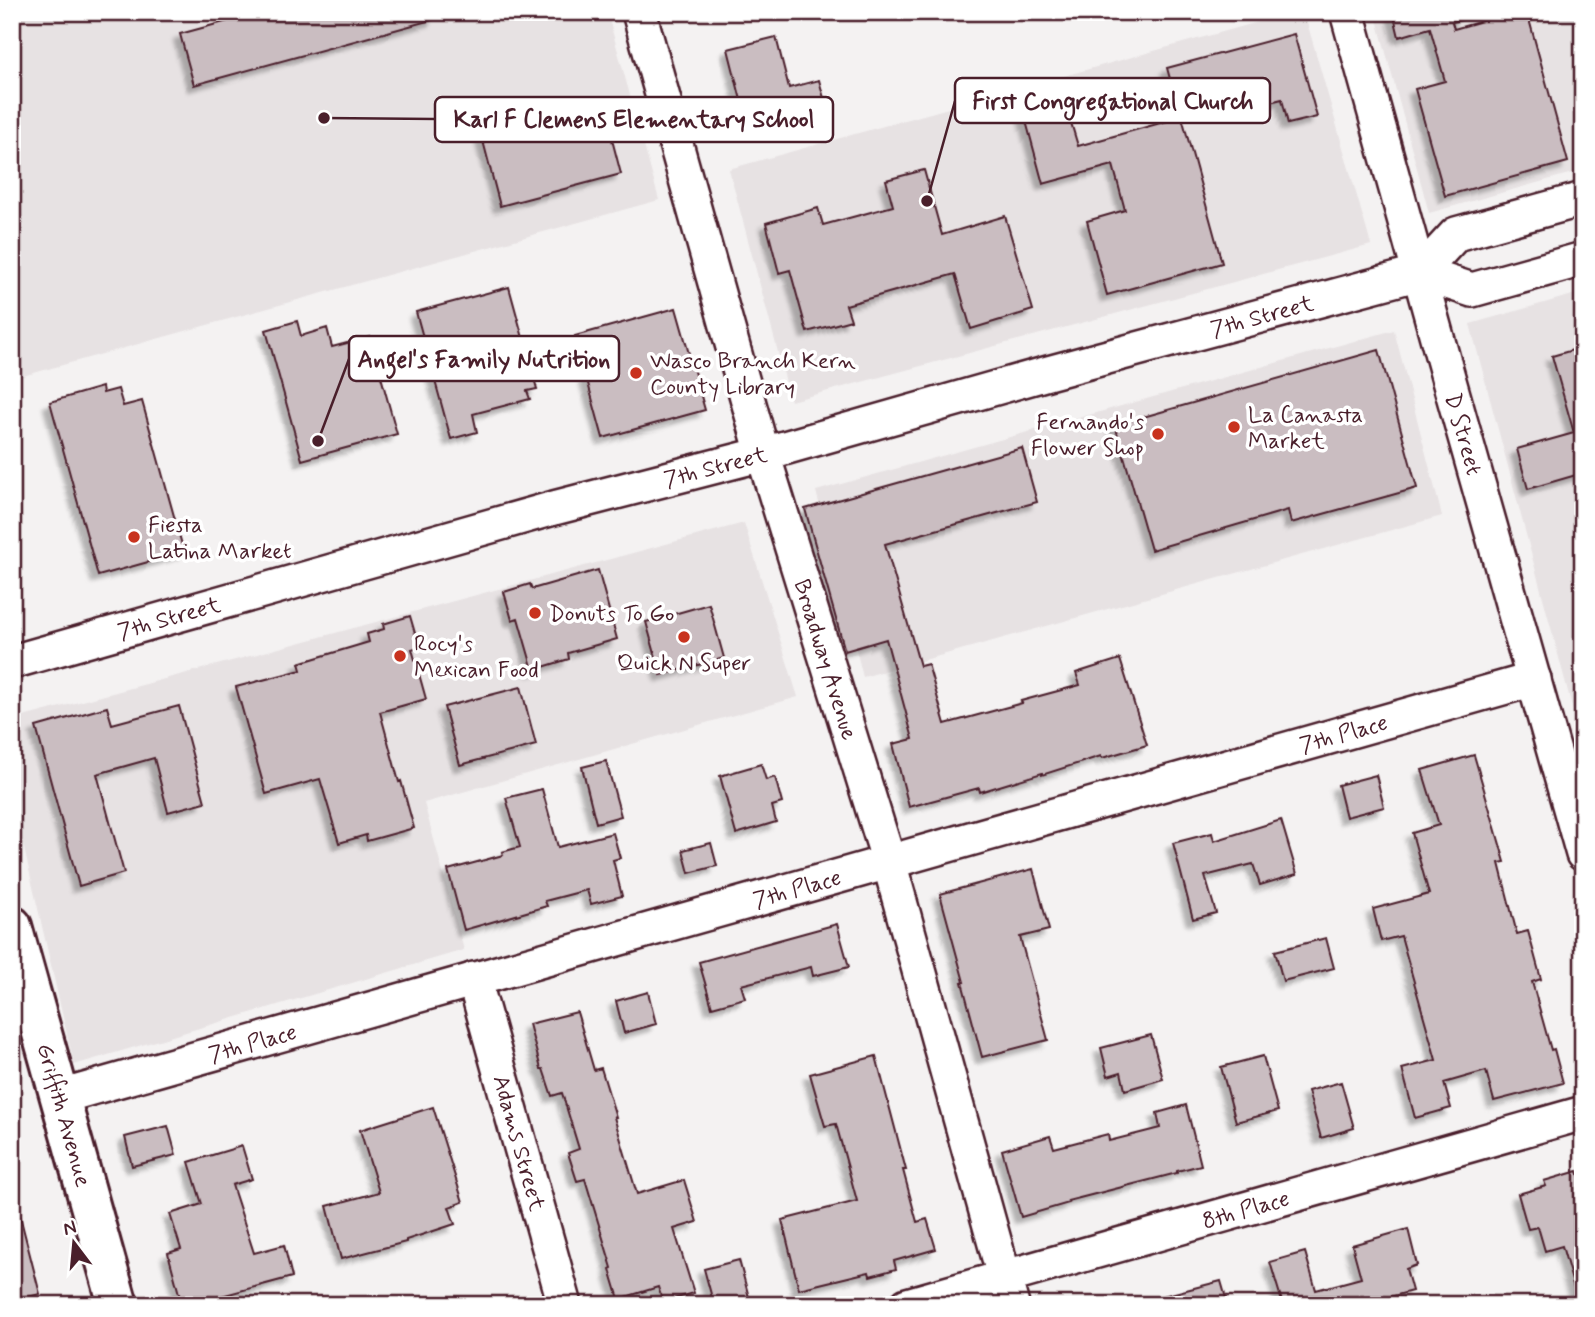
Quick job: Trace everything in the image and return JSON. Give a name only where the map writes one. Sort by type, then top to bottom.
[{"type":"main road","name":"Griffith Avenue","points":[[12,926],[118,1305]]},
{"type":"street","name":"Broadway Avenue","points":[[639,12],[763,454],[889,862],[1009,1291]]},
{"type":"street","name":"D Street","points":[[1348,12],[1583,854]]},
{"type":"street","points":[[1583,199],[1456,234],[1420,273],[1472,290],[1583,259]]},
{"type":"street","name":"7th Street","points":[[12,662],[554,508],[763,454],[1074,366],[1420,273]]},
{"type":"street","name":"7th Place","points":[[60,1097],[1534,679]]},
{"type":"street","name":"Adams Street","points":[[474,979],[565,1305]]},
{"type":"street","name":"8th Place","points":[[907,1305],[1009,1291],[1583,1113]]},
{"type":"shaded area","points":[[12,12],[607,12],[659,200],[12,379]]},
{"type":"shaded area","points":[[1294,12],[1304,12],[1371,245],[791,401],[729,169]]},
{"type":"shaded area","points":[[1375,12],[1583,12],[1583,170],[1429,213]]},
{"type":"shaded area","points":[[1583,292],[1583,748],[1470,324]]},
{"type":"shaded area","points":[[1394,330],[1442,516],[863,677],[816,491]]},
{"type":"shaded area","points":[[744,523],[798,697],[424,803],[464,950],[74,1065],[12,796],[12,720]]},
{"type":"building","points":[[261,12],[434,12],[435,19],[194,85],[180,34]]},
{"type":"building","points":[[1393,12],[1461,12],[1462,20],[1452,22],[1454,29],[1514,12],[1527,12],[1568,162],[1445,196],[1415,89],[1445,81],[1430,28],[1399,37]]},
{"type":"building","points":[[1294,34],[1317,117],[1288,124],[1282,99],[1247,108],[1241,87],[1177,104],[1167,68]]},
{"type":"building","points":[[776,37],[789,88],[819,80],[828,113],[790,123],[785,106],[745,116],[728,49]]},
{"type":"building","points":[[1064,99],[1078,146],[1182,117],[1222,263],[1107,295],[1087,221],[1125,210],[1113,165],[1043,184],[1023,110]]},
{"type":"building","points":[[591,107],[597,131],[609,128],[621,174],[500,206],[482,137]]},
{"type":"building","points":[[924,170],[942,235],[1005,216],[1033,310],[971,329],[955,274],[846,305],[851,320],[807,332],[790,270],[779,273],[766,223],[818,208],[823,225],[893,206],[886,180]]},
{"type":"building","points":[[509,287],[537,389],[527,391],[530,399],[473,414],[477,432],[451,439],[416,312]]},
{"type":"building","points":[[676,308],[705,410],[603,438],[575,336]]},
{"type":"building","points":[[297,321],[301,336],[327,328],[332,347],[370,337],[397,434],[302,460],[266,330]]},
{"type":"building","points":[[1583,347],[1583,473],[1528,489],[1517,449],[1574,433],[1552,356]]},
{"type":"building","points":[[1379,350],[1417,488],[1291,523],[1288,510],[1151,550],[1115,425]]},
{"type":"building","points":[[102,387],[103,393],[118,389],[123,406],[142,401],[184,552],[98,576],[50,402]]},
{"type":"building","points":[[1022,448],[1037,502],[885,544],[920,666],[928,664],[945,724],[1080,685],[1076,673],[1120,659],[1147,745],[980,792],[979,788],[909,807],[893,744],[913,739],[886,639],[845,651],[805,509]]},
{"type":"building","points":[[598,570],[617,639],[568,653],[569,659],[533,670],[518,618],[512,620],[504,592],[530,584],[532,589]]},
{"type":"building","points":[[709,604],[724,658],[661,675],[646,622]]},
{"type":"building","points":[[410,616],[419,647],[412,649],[426,699],[380,712],[414,828],[367,841],[366,835],[339,843],[320,779],[266,794],[236,687],[301,670],[299,663],[369,642],[367,634],[384,629],[383,624]]},
{"type":"building","points":[[521,687],[536,745],[460,765],[444,707]]},
{"type":"building","points":[[179,706],[205,802],[168,812],[154,758],[97,774],[124,873],[79,886],[36,727],[107,707],[112,724]]},
{"type":"building","points":[[1474,755],[1505,862],[1499,863],[1517,934],[1528,931],[1541,979],[1532,982],[1563,1083],[1494,1101],[1486,1071],[1444,1083],[1451,1108],[1415,1118],[1402,1069],[1436,1060],[1401,936],[1381,941],[1373,909],[1429,894],[1412,833],[1439,825],[1422,770]]},
{"type":"building","points":[[606,761],[621,816],[596,823],[582,767]]},
{"type":"building","points":[[761,764],[766,780],[775,777],[782,803],[772,806],[776,822],[736,834],[720,776]]},
{"type":"building","points":[[1376,775],[1384,807],[1346,817],[1338,785]]},
{"type":"building","points":[[542,789],[558,847],[613,833],[620,858],[613,860],[622,896],[591,904],[587,890],[545,901],[547,906],[464,930],[448,870],[503,855],[502,852],[520,847],[506,798]]},
{"type":"building","points":[[1281,820],[1297,874],[1260,885],[1253,864],[1205,876],[1216,913],[1193,919],[1173,843],[1212,833],[1214,841]]},
{"type":"building","points":[[711,843],[717,866],[689,873],[683,850]]},
{"type":"building","points":[[1033,869],[1049,930],[1020,937],[1048,1040],[982,1057],[940,894]]},
{"type":"building","points":[[837,924],[849,967],[813,976],[811,967],[741,985],[745,998],[712,1007],[699,962]]},
{"type":"building","points":[[1326,938],[1334,968],[1283,981],[1275,951]]},
{"type":"building","points":[[648,992],[656,1024],[624,1033],[616,1001]]},
{"type":"building","points":[[577,1012],[594,1070],[601,1068],[637,1194],[684,1180],[697,1222],[674,1229],[694,1293],[663,1302],[658,1287],[619,1299],[585,1179],[577,1181],[568,1153],[579,1149],[562,1093],[552,1096],[541,1069],[529,1024]]},
{"type":"building","points":[[1151,1035],[1163,1079],[1125,1090],[1121,1072],[1108,1076],[1101,1048]]},
{"type":"building","points":[[876,1056],[917,1222],[927,1219],[936,1249],[894,1261],[896,1269],[870,1276],[869,1272],[799,1289],[782,1220],[857,1201],[836,1124],[825,1126],[810,1074]]},
{"type":"building","points":[[1263,1056],[1278,1111],[1236,1122],[1221,1067]]},
{"type":"building","points":[[1341,1082],[1354,1128],[1321,1138],[1308,1091]]},
{"type":"building","points":[[1186,1105],[1201,1165],[1068,1201],[1069,1203],[1021,1217],[1002,1150],[1050,1136],[1054,1148],[1108,1134],[1109,1141],[1160,1128],[1157,1113]]},
{"type":"building","points":[[433,1107],[463,1202],[449,1207],[455,1224],[406,1242],[341,1259],[327,1206],[379,1192],[360,1130]]},
{"type":"building","points":[[168,1126],[176,1155],[132,1166],[125,1137]]},
{"type":"building","points":[[242,1146],[252,1179],[232,1185],[254,1253],[284,1245],[292,1277],[182,1305],[168,1253],[181,1249],[170,1214],[202,1204],[189,1162]]},
{"type":"building","points":[[1578,1171],[1583,1187],[1583,1294],[1576,1295],[1562,1246],[1545,1251],[1538,1227],[1528,1229],[1518,1194],[1546,1186],[1544,1181]]},
{"type":"building","points":[[20,1216],[40,1294],[12,1301],[12,1217]]},
{"type":"building","points":[[1408,1229],[1417,1265],[1406,1269],[1412,1291],[1360,1305],[1283,1305],[1270,1262],[1305,1252],[1316,1290],[1361,1278],[1352,1245]]},
{"type":"building","points":[[739,1260],[750,1301],[737,1305],[714,1305],[704,1269]]},
{"type":"building","points":[[1221,1281],[1228,1305],[1160,1305],[1159,1297]]},
{"type":"place","name":"Karl F Clemens Elementary School","points":[[324,118]]},
{"type":"place","name":"First Congregational Church","points":[[927,201]]},
{"type":"place","name":"Wasco Branch Kern County Library","points":[[636,373]]},
{"type":"place","name":"La Canasta Market","points":[[1234,427]]},
{"type":"place","name":"Fernando's Flower Shop","points":[[1158,434]]},
{"type":"place","name":"Angel's Family Nutrition","points":[[318,441]]},
{"type":"place","name":"Fiesta Latina Market","points":[[134,537]]},
{"type":"place","name":"Donuts To Go","points":[[535,613]]},
{"type":"place","name":"Quick N Super","points":[[684,637]]},
{"type":"place","name":"Rocy's Mexican Food","points":[[400,656]]}]
